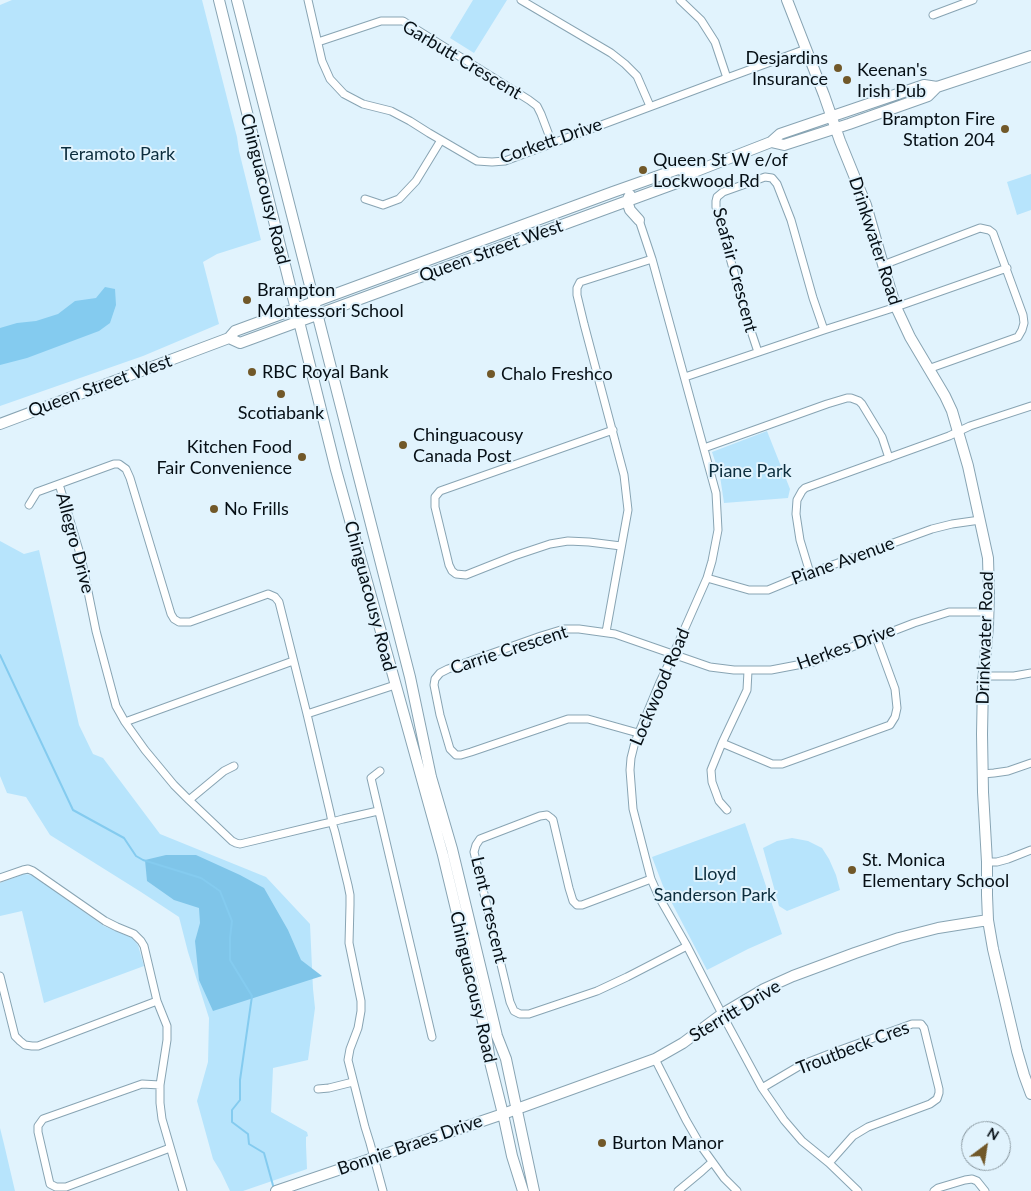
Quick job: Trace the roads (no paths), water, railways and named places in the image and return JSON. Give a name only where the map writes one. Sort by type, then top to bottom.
[{"type":"main road","name":"Chinguacousy Road","points":[[218,0],[336,470],[445,864],[486,1034],[490,1062],[512,1156],[522,1191]]},
{"type":"main road","name":"Chinguacousy Road","points":[[237,0],[410,677],[431,778],[452,849],[497,1036],[506,1059],[534,1191]]},
{"type":"main road","name":"Drinkwater Road","points":[[787,0],[866,205],[896,307],[910,337],[949,404],[956,421],[968,466],[988,558],[989,594],[982,734],[988,920],[1017,1051],[1027,1074],[1031,1094]]},
{"type":"main road","name":"Queen Street West","points":[[229,338],[240,343],[666,186],[682,180],[694,172],[771,142],[780,134],[924,85],[936,87],[1031,56]]},
{"type":"main road","name":"Queen Street West","points":[[771,142],[784,146],[928,96],[936,87]]},
{"type":"main road","name":"Queen Street West","points":[[0,424],[229,338],[235,332],[295,309],[678,169]]},
{"type":"main road","points":[[639,220],[630,210],[627,200],[632,191],[676,175],[678,169],[694,172]]},
{"type":"main road","points":[[639,220],[641,202],[644,196],[663,190],[666,186]]},
{"type":"main road","points":[[496,236],[500,247]]},
{"type":"main road","name":"Sterritt Drive","points":[[516,1109],[655,1059],[722,1014],[764,989],[793,976],[855,953],[915,934],[938,928],[988,920]]},
{"type":"main road","name":"Bonnie Braes Drive","points":[[276,1191],[516,1109]]},
{"type":"street","name":"Corkett Drive","points":[[308,0],[322,61],[330,79],[344,94],[363,104],[391,111],[477,161],[492,162],[505,160],[806,49]]},
{"type":"street","points":[[521,0],[611,53],[625,64],[637,76],[650,106]]},
{"type":"street","points":[[680,0],[702,20],[715,42],[726,78]]},
{"type":"street","points":[[933,15],[973,0]]},
{"type":"street","name":"Garbutt Crescent","points":[[318,42],[381,21],[403,21],[537,106],[542,114],[552,143]]},
{"type":"street","points":[[365,199],[383,205],[399,199],[416,181],[440,140]]},
{"type":"street","name":"Seafair Crescent","points":[[758,352],[746,316],[716,207],[716,201],[717,196],[723,192],[764,177],[772,178],[775,181],[791,220],[811,292],[824,330]]},
{"type":"street","name":"Lockwood Road","points":[[639,220],[652,259],[716,493],[718,530],[707,578],[635,742],[631,758],[630,783],[633,809],[651,879],[659,898],[687,946],[762,1088],[784,1120],[802,1141],[829,1163],[858,1191]]},
{"type":"street","points":[[883,265],[980,228],[994,233],[1024,315],[1022,330],[1018,336],[928,369]]},
{"type":"street","points":[[606,632],[628,510],[624,475],[584,324],[577,288],[580,282],[652,259]]},
{"type":"street","points":[[685,377],[1007,268]]},
{"type":"street","points":[[704,448],[827,404],[851,398],[859,401],[867,412],[882,437],[889,458]]},
{"type":"street","points":[[810,573],[800,540],[796,514],[799,495],[805,488],[970,426],[1031,406]]},
{"type":"street","points":[[613,430],[440,491],[435,497],[435,507],[449,565],[456,574],[466,575],[550,544],[568,541],[621,546]]},
{"type":"street","name":"Allegro Drive","points":[[332,822],[240,844],[236,843],[189,800],[158,766],[116,706],[96,631],[81,557],[59,484],[114,464],[119,464],[126,469],[171,614],[179,622],[190,622],[263,595],[272,594],[279,602],[350,895],[349,943],[361,1001],[360,1019],[348,1060],[383,1191]]},
{"type":"street","points":[[28,505],[37,492],[59,484]]},
{"type":"street","name":"Piane Avenue","points":[[707,578],[749,590],[768,590],[932,529],[980,520]]},
{"type":"street","name":"Herkes Drive","points":[[673,655],[710,667],[734,670],[771,670],[813,662],[914,623],[949,612],[988,612]]},
{"type":"street","name":"Carrie Crescent","points":[[638,733],[588,719],[568,719],[461,755],[456,755],[450,749],[440,715],[434,685],[435,679],[440,673],[448,669],[564,629],[579,628],[606,632],[673,655]]},
{"type":"street","points":[[722,743],[772,764],[782,764],[890,725],[897,708],[895,689],[876,637]]},
{"type":"street","points":[[126,722],[293,661]]},
{"type":"street","points":[[727,810],[719,801],[712,782],[711,770],[747,690],[748,670]]},
{"type":"street","points":[[985,676],[1014,676],[1031,673]]},
{"type":"street","points":[[307,714],[395,685]]},
{"type":"street","points":[[984,774],[1008,771],[1031,763]]},
{"type":"street","points":[[189,800],[224,771],[234,766]]},
{"type":"street","points":[[380,771],[371,778],[432,1036]]},
{"type":"street","points":[[332,822],[378,811]]},
{"type":"street","name":"Lent Crescent","points":[[651,879],[582,905],[577,905],[569,888],[553,820],[549,816],[540,816],[480,839],[474,852],[510,1002],[514,1011],[520,1014],[529,1014],[597,990],[687,946]]},
{"type":"street","points":[[987,862],[997,862],[1031,850]]},
{"type":"street","points":[[0,878],[23,870],[33,871],[105,921],[134,934],[144,946],[157,1001],[167,1026],[168,1033],[160,1084],[160,1109],[183,1191]]},
{"type":"street","points":[[0,976],[15,1036],[25,1045],[38,1046],[157,1001]]},
{"type":"street","name":"Troutbeck Cres","points":[[762,1088],[802,1065],[912,1024],[921,1024],[924,1028],[939,1090],[937,1099],[930,1104],[868,1127],[853,1136],[829,1163]]},
{"type":"street","points":[[655,1059],[686,1120],[712,1162],[737,1191]]},
{"type":"street","points":[[318,1088],[329,1088],[353,1082]]},
{"type":"street","points":[[160,1084],[142,1084],[43,1119],[38,1126],[38,1132],[50,1184],[56,1187],[66,1187],[170,1148]]},
{"type":"street","points":[[678,1191],[712,1162]]},
{"type":"street","points":[[934,1191],[947,1185],[972,1179],[977,1181],[984,1191]]},
{"type":"waterway","points":[[0,655],[73,810],[124,838],[136,856],[143,860],[201,878],[220,891],[232,921],[230,960],[252,996],[240,1080],[240,1100],[232,1110],[232,1122],[248,1134],[249,1144],[264,1153],[274,1189]]},
{"type":"place","name":"Desjardins Insurance","points":[[838,68]]},
{"type":"place","name":"Keenan's Irish Pub","points":[[847,80]]},
{"type":"place","name":"Brampton Fire Station 204","points":[[1005,129]]},
{"type":"place","name":"Queen St W e/of Lockwood Rd","points":[[643,170]]},
{"type":"place","name":"Brampton Montessori School","points":[[247,300]]},
{"type":"place","name":"RBC Royal Bank","points":[[252,372]]},
{"type":"place","name":"Chalo Freshco","points":[[491,374]]},
{"type":"place","name":"Scotiabank","points":[[281,394]]},
{"type":"place","name":"Chinguacousy Canada Post","points":[[403,445]]},
{"type":"place","name":"Kitchen Food Fair Convenience","points":[[302,457]]},
{"type":"place","name":"No Frills","points":[[214,509]]},
{"type":"place","name":"St. Monica Elementary School","points":[[852,870]]},
{"type":"place","name":"Burton Manor","points":[[602,1143]]},
{"type":"park label","name":"Teramoto Park","points":[[118,154]]},
{"type":"park label","name":"Piane Park","points":[[750,471]]},
{"type":"park label","name":"Lloyd Sanderson Park","points":[[715,884]]}]
